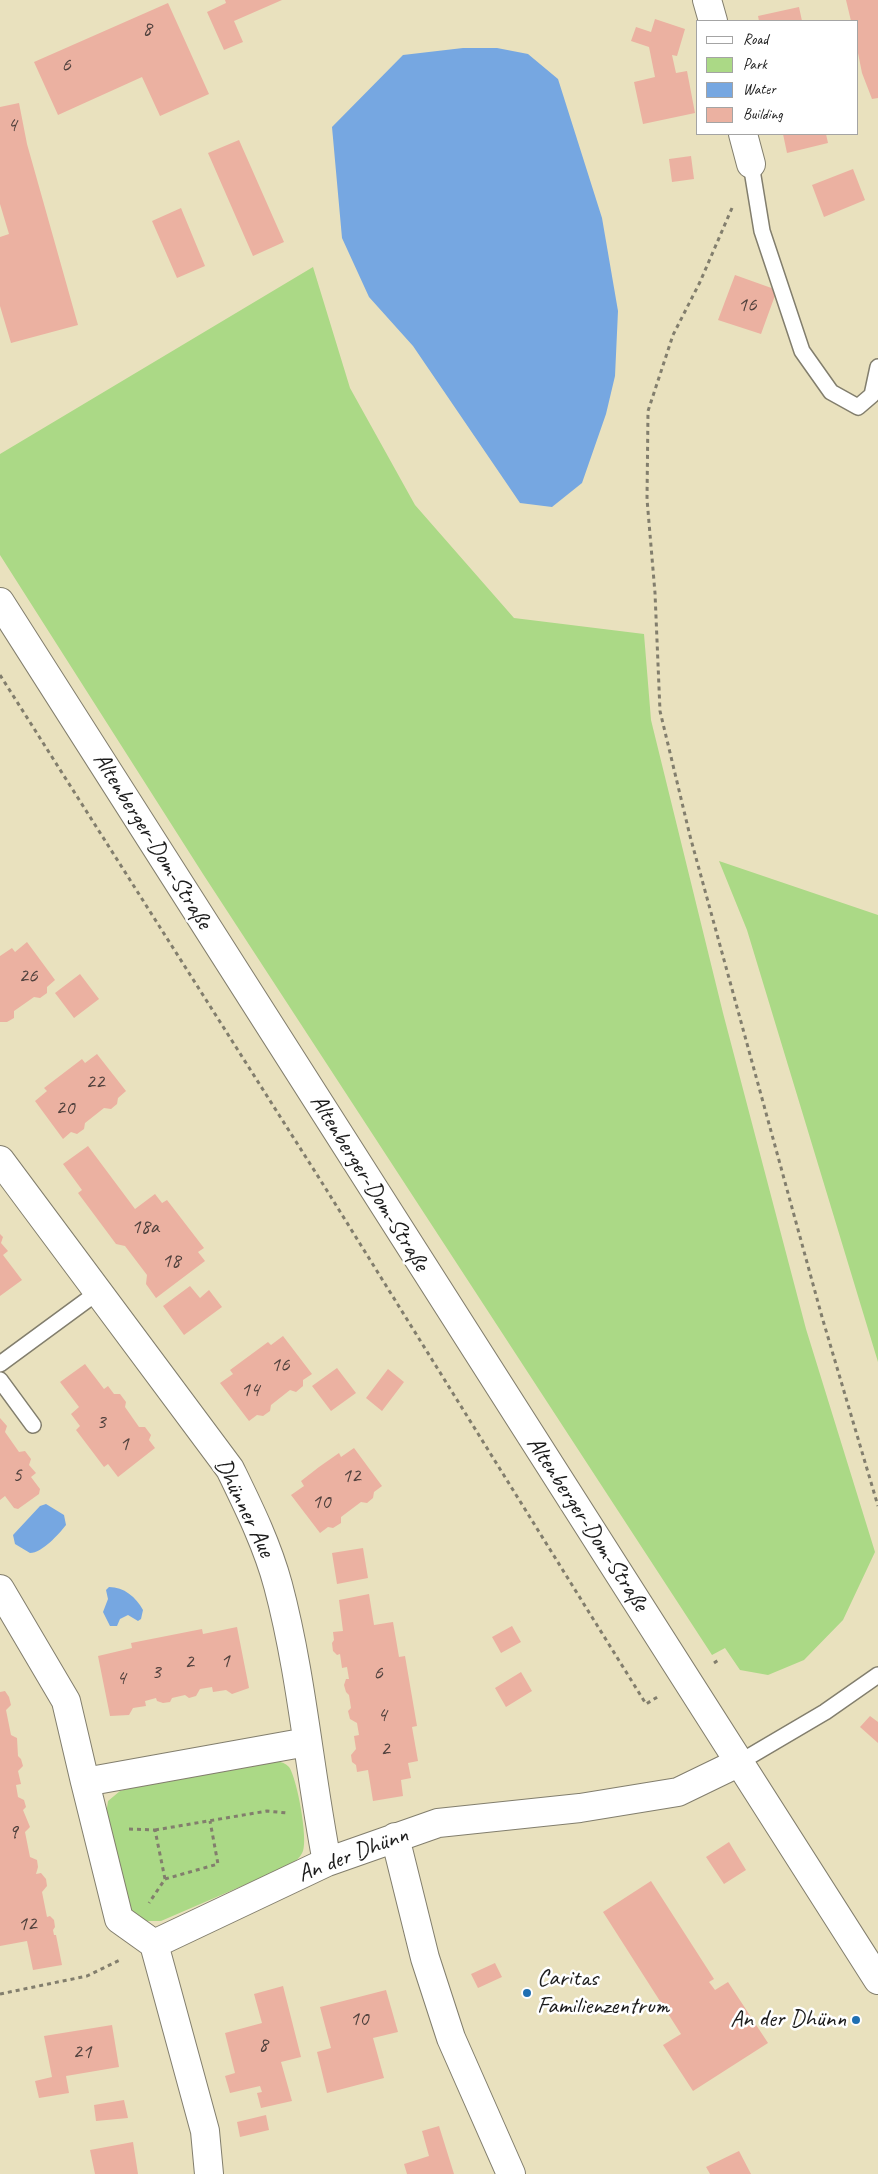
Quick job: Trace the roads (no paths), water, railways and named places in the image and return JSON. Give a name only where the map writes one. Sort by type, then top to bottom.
[{"type":"street","points":[[707,0],[713,20]]},
{"type":"street","points":[[742,135],[751,164]]},
{"type":"street","name":"Altenberger-Dom-Straße","points":[[0,602],[878,1980]]},
{"type":"street","name":"Dhünner Aue","points":[[0,1160],[230,1469],[257,1524],[278,1583],[287,1623],[327,1862]]},
{"type":"street","points":[[0,1588],[66,1701],[119,1919],[154,1944],[205,2131],[209,2174]]},
{"type":"street","points":[[85,1782],[307,1742]]},
{"type":"street","name":"An der Dhünn","points":[[154,1944],[327,1862],[438,1823],[580,1808],[678,1792],[740,1762]]},
{"type":"street","points":[[395,1837],[425,1958],[451,2038],[511,2174]]},
{"type":"lane","points":[[751,164],[762,230],[802,351],[831,392],[858,407],[872,394],[878,367]]},
{"type":"lane","points":[[0,1364],[98,1292]]},
{"type":"lane","points":[[0,1380],[33,1425]]},
{"type":"lane","points":[[740,1762],[825,1712],[878,1675]]},
{"type":"water","points":[[463,48],[497,48],[528,54],[558,79],[602,218],[618,311],[615,376],[606,414],[582,483],[552,507],[520,503],[413,346],[369,297],[342,238],[332,127],[403,55]]},
{"type":"water","points":[[46,1504],[64,1515],[66,1525],[45,1547],[30,1553],[15,1544],[13,1535],[40,1506]]},
{"type":"water","points":[[109,1587],[125,1591],[137,1601],[143,1610],[141,1619],[138,1621],[128,1615],[120,1619],[117,1626],[110,1626],[103,1612],[108,1599],[106,1590]]},
{"type":"place","name":"Caritas Familienzentrum","points":[[527,1993]]},
{"type":"place","name":"An der Dhünn","points":[[856,2020]]}]
